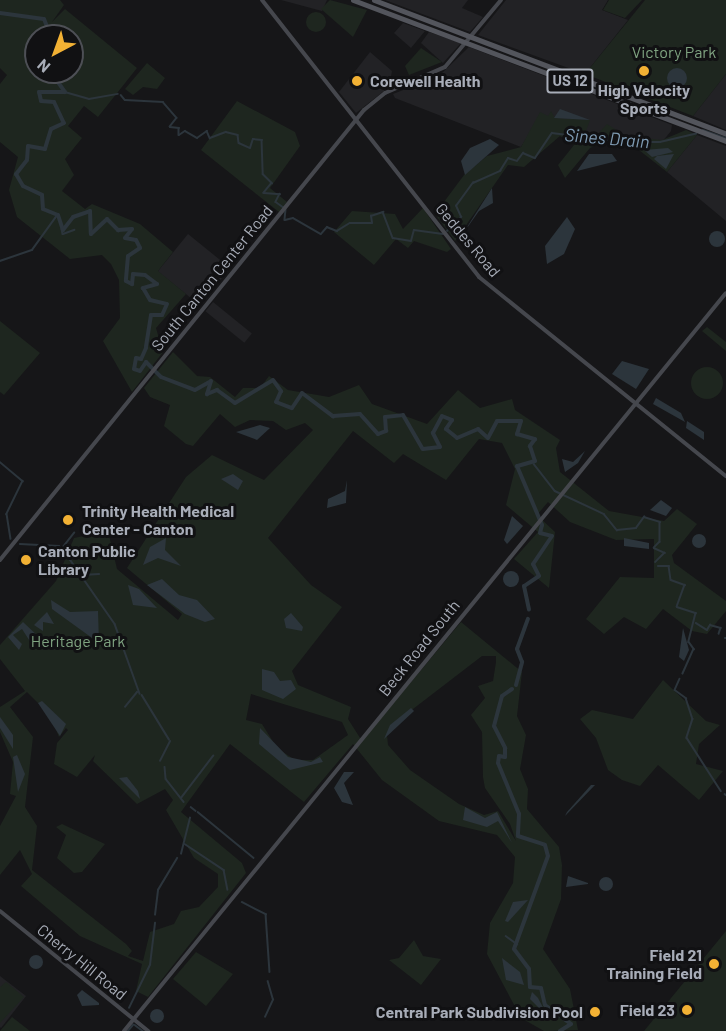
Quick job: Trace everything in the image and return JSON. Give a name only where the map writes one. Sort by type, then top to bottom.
[{"type":"main road","name":"Geddes Road","points":[[262,0],[479,277],[726,477]]},
{"type":"main road","name":"US 12","points":[[352,0],[726,141]]},
{"type":"main road","name":"US 12","points":[[374,0],[726,134]]},
{"type":"main road","name":"South Canton Center Road","points":[[0,560],[356,120],[382,94],[440,70],[467,42],[501,0]]},
{"type":"main road","points":[[381,10],[386,4]]},
{"type":"main road","points":[[409,20],[413,14]]},
{"type":"main road","points":[[509,58],[514,52]]},
{"type":"main road","points":[[525,64],[533,60]]},
{"type":"main road","points":[[632,105],[651,111],[654,106]]},
{"type":"main road","points":[[661,116],[666,111]]},
{"type":"main road","name":"Beck Road South","points":[[124,1031],[726,293]]},
{"type":"main road","name":"Cherry Hill Road","points":[[0,911],[148,1031]]},
{"type":"shaded area","points":[[281,0],[327,0],[322,11]]},
{"type":"shaded area","points":[[385,0],[468,0],[462,8],[483,17],[470,32]]},
{"type":"shaded area","points":[[506,0],[608,0],[602,10],[628,20],[585,74],[478,35]]},
{"type":"shaded area","points":[[403,23],[425,31],[411,48],[394,33]]},
{"type":"shaded area","points":[[429,32],[461,43],[443,63],[421,43]]},
{"type":"shaded area","points":[[469,47],[672,125],[671,131],[662,142],[599,138],[538,119],[521,147],[395,98],[393,94],[439,76]]},
{"type":"shaded area","points":[[370,52],[392,71],[389,87],[356,113],[339,92]]},
{"type":"shaded area","points":[[673,68],[681,68],[687,74],[687,82],[681,88],[673,88],[667,82],[667,74]]},
{"type":"shaded area","points":[[726,74],[726,130],[693,116]]},
{"type":"shaded area","points":[[560,109],[590,120],[554,118]]},
{"type":"shaded area","points":[[697,135],[726,146],[726,221],[667,172]]},
{"type":"shaded area","points":[[490,139],[499,145],[465,175],[461,161],[470,148]]},
{"type":"shaded area","points":[[668,148],[673,152],[652,157],[644,150]]},
{"type":"shaded area","points":[[589,154],[612,154],[617,161],[577,171]]},
{"type":"shaded area","points":[[674,154],[666,169],[654,159],[657,156]]},
{"type":"shaded area","points":[[492,188],[493,203],[479,211],[462,235]]},
{"type":"shaded area","points":[[567,217],[575,229],[564,254],[547,264],[545,246]]},
{"type":"shaded area","points":[[717,231],[723,233],[725,239],[723,245],[717,247],[711,245],[709,239],[711,233]]},
{"type":"shaded area","points":[[188,234],[230,268],[200,305],[158,271]]},
{"type":"shaded area","points":[[213,302],[252,333],[244,343],[205,311]]},
{"type":"shaded area","points":[[622,361],[649,369],[636,389],[612,374]]},
{"type":"shaded area","points":[[656,398],[681,413],[685,422],[653,404]]},
{"type":"shaded area","points":[[687,421],[704,432],[704,440],[686,428]]},
{"type":"shaded area","points":[[260,425],[270,428],[257,440],[236,432]]},
{"type":"shaded area","points":[[585,451],[578,463],[565,472],[562,459],[573,462]]},
{"type":"shaded area","points":[[233,474],[243,481],[238,490],[221,479]]},
{"type":"shaded area","points":[[347,480],[346,503],[327,508],[328,499],[345,491]]},
{"type":"shaded area","points":[[661,500],[672,508],[666,516],[650,510]]},
{"type":"shaded area","points":[[512,516],[523,526],[507,544],[504,540]]},
{"type":"shaded area","points":[[699,534],[704,536],[706,541],[704,546],[699,548],[694,546],[692,541],[694,536]]},
{"type":"shaded area","points":[[166,538],[165,550],[181,566],[158,558],[143,565],[150,547]]},
{"type":"shaded area","points":[[624,538],[649,543],[649,549],[624,546]]},
{"type":"shaded area","points":[[511,571],[519,579],[511,587],[503,579]]},
{"type":"shaded area","points":[[162,579],[179,595],[197,600],[215,619],[205,622],[185,614],[147,585]]},
{"type":"shaded area","points":[[128,585],[139,589],[157,608],[133,605]]},
{"type":"shaded area","points":[[51,600],[70,612],[98,611],[99,643],[52,609]]},
{"type":"shaded area","points":[[47,612],[54,624],[43,622],[43,631],[34,625]]},
{"type":"shaded area","points":[[291,613],[303,627],[302,631],[286,628],[284,619]]},
{"type":"shaded area","points":[[23,622],[40,638],[33,646],[22,629],[13,635],[22,644],[19,650],[8,637]]},
{"type":"shaded area","points":[[683,628],[689,650],[684,661],[679,657]]},
{"type":"shaded area","points":[[262,669],[274,672],[280,681],[291,680],[296,689],[283,699],[262,690]]},
{"type":"shaded area","points":[[42,701],[66,724],[60,736],[38,703]]},
{"type":"shaded area","points":[[411,708],[414,711],[384,739],[390,725]]},
{"type":"shaded area","points":[[0,717],[13,735],[13,749],[0,728]]},
{"type":"shaded area","points":[[260,728],[288,757],[311,762],[320,757],[323,762],[290,770],[259,744]]},
{"type":"shaded area","points":[[17,755],[25,774],[18,792],[13,757]]},
{"type":"shaded area","points":[[344,772],[354,772],[344,783],[353,805],[342,802],[334,788]]},
{"type":"shaded area","points":[[127,777],[138,791],[140,799],[119,778]]},
{"type":"shaded area","points":[[591,785],[595,785],[565,816],[567,812]]},
{"type":"shaded area","points":[[465,807],[485,818],[497,812],[512,843],[498,821],[487,827],[463,820]]},
{"type":"shaded area","points":[[568,876],[588,883],[588,884],[566,887]]},
{"type":"shaded area","points":[[606,877],[611,879],[613,884],[611,889],[606,891],[601,889],[599,884],[601,879]]},
{"type":"shaded area","points":[[528,900],[508,922],[505,921],[513,902]]},
{"type":"shaded area","points":[[36,955],[41,957],[43,962],[41,967],[36,969],[31,967],[29,962],[31,957]]},
{"type":"shaded area","points":[[502,958],[520,972],[524,985],[506,980]]},
{"type":"shaded area","points":[[0,976],[26,996],[1,1028],[0,1027]]},
{"type":"shaded area","points":[[82,990],[99,1005],[82,1006],[77,995]]},
{"type":"shaded area","points":[[532,992],[538,998],[548,1017],[530,999]]},
{"type":"shaded area","points":[[157,1009],[162,1011],[164,1016],[162,1021],[157,1023],[152,1021],[150,1016],[152,1011]]},
{"type":"green space","points":[[0,0],[60,0],[64,5],[52,22],[65,9],[83,24],[24,24],[24,84],[84,84],[84,25],[137,68],[98,117],[84,106],[68,126],[82,138],[65,159],[74,175],[62,191],[85,209],[92,204],[140,224],[173,252],[158,271],[186,294],[156,328],[163,352],[132,392],[103,341],[120,318],[119,280],[111,264],[102,255],[70,259],[17,217],[9,190],[18,157],[0,142],[0,84],[7,75],[0,68]]},
{"type":"green space","points":[[330,0],[367,10],[353,37],[321,9]]},
{"type":"green space","points":[[609,0],[642,0],[625,18],[603,10]]},
{"type":"green space","name":"Victory Park","points":[[645,0],[726,0],[726,74],[693,116],[585,74]]},
{"type":"green space","points":[[316,12],[323,15],[326,22],[323,29],[316,32],[309,29],[306,22],[309,15]]},
{"type":"green space","points":[[421,48],[442,62],[409,75],[405,66]]},
{"type":"green space","points":[[147,63],[165,78],[157,89],[143,87],[133,95],[125,89]]},
{"type":"green space","points":[[237,101],[295,132],[300,146],[270,188],[287,202],[279,212],[201,150]]},
{"type":"green space","points":[[551,111],[555,118],[590,120],[586,131],[597,135],[607,124],[626,136],[662,140],[686,130],[697,135],[667,172],[635,147],[609,140],[590,148],[565,178],[558,165],[574,145],[560,136],[524,167],[508,165],[455,241],[435,214],[464,175],[487,156],[521,147],[540,112],[548,116]]},
{"type":"green space","points":[[423,208],[451,249],[447,252],[414,241],[408,248],[396,239],[374,265],[334,232],[352,211],[395,214],[403,229]]},
{"type":"green space","points":[[0,321],[40,353],[4,395],[0,392]]},
{"type":"green space","points":[[707,327],[726,342],[726,351],[702,331]]},
{"type":"green space","name":"Heritage Park","points":[[173,352],[197,376],[210,377],[235,397],[243,388],[260,388],[269,376],[288,390],[329,397],[359,385],[372,404],[427,424],[458,390],[480,408],[512,399],[515,410],[560,440],[556,448],[560,472],[609,511],[664,521],[677,509],[697,524],[672,555],[674,563],[726,601],[726,611],[707,634],[692,631],[663,609],[646,629],[624,617],[604,634],[586,619],[620,577],[654,578],[654,539],[616,540],[570,522],[548,502],[537,515],[555,532],[549,588],[514,559],[538,532],[506,505],[515,469],[502,443],[479,439],[446,480],[403,454],[394,463],[353,431],[268,538],[311,585],[342,607],[292,671],[298,685],[351,707],[348,719],[362,741],[461,622],[522,672],[517,716],[526,735],[520,769],[528,789],[527,809],[559,847],[562,865],[561,899],[543,949],[570,989],[578,1030],[544,1031],[521,1018],[487,954],[490,923],[513,883],[515,857],[497,835],[439,821],[382,780],[353,744],[304,802],[230,744],[181,812],[242,863],[246,873],[148,997],[136,991],[142,964],[80,936],[21,886],[32,874],[20,850],[0,875],[0,826],[16,796],[10,794],[13,762],[0,732],[0,707],[25,691],[0,659],[0,645],[56,581],[74,538],[108,531],[117,569],[178,620],[182,614],[127,568],[186,477],[212,455],[264,480],[313,430],[305,423],[286,430],[273,421],[250,420],[235,427],[220,414],[193,446],[186,444],[164,426],[170,405],[150,397],[144,388]],"holes":[[[482,656],[496,656],[493,681],[478,686],[485,698],[471,715],[482,732],[485,788],[510,824],[516,841],[498,811],[484,815],[459,804],[410,770],[388,745],[387,735],[400,719]],[[27,692],[50,715],[59,737],[66,728],[68,730],[57,743],[54,764],[77,777],[95,755],[93,761],[137,804],[165,789],[173,800],[166,810],[194,858],[218,874],[218,887],[199,907],[181,911],[174,924],[150,932],[143,961],[128,956],[132,951],[126,944],[32,870],[37,826],[25,807],[33,737],[10,707]],[[251,694],[342,722],[348,735],[313,760],[295,760],[277,748],[262,724],[246,720]]]},
{"type":"green space","points":[[707,367],[718,372],[723,383],[718,394],[707,399],[696,394],[691,383],[696,372]]},
{"type":"green space","points":[[663,680],[706,721],[720,725],[699,744],[696,764],[723,771],[699,800],[658,765],[640,786],[622,780],[608,770],[596,738],[580,719],[592,710],[633,719]]},
{"type":"green space","points":[[62,824],[105,844],[82,872],[74,873],[57,858],[66,835],[56,827]]},
{"type":"green space","points":[[726,931],[726,1031],[644,1031]]},
{"type":"green space","points":[[414,940],[423,956],[441,959],[421,985],[389,960],[399,958]]},
{"type":"green space","points":[[196,952],[233,974],[206,1006],[173,979]]},
{"type":"green space","points":[[6,982],[24,997],[0,1023],[0,987]]},
{"type":"green space","points":[[12,1017],[30,1031],[0,1031]]},
{"type":"waterway","points":[[0,13],[44,19],[46,24]]},
{"type":"waterway","points":[[59,84],[65,92]]},
{"type":"waterway","points":[[65,92],[39,92],[41,101],[54,102],[64,123],[51,129],[45,149],[28,146],[27,160],[16,174],[23,186],[42,195],[43,209],[58,215],[63,230],[73,217],[90,211],[91,234],[107,219],[118,230],[132,229],[125,238],[136,240],[140,248],[128,256],[126,281],[132,284],[133,274],[145,275],[157,284],[143,288],[150,300],[167,304],[162,315],[151,315],[146,348],[141,359],[136,358],[134,369],[140,371],[146,362],[161,377],[195,390],[211,381],[207,394],[217,390],[235,403],[273,380],[281,391],[276,402],[292,408],[302,393],[333,416],[360,414],[378,434],[386,431],[385,417],[403,415],[423,449],[440,447],[433,433],[442,416],[452,420],[446,429],[457,438],[478,429],[488,438],[497,421],[521,421],[517,434],[535,439],[530,446],[535,461],[517,466],[542,525],[540,533],[552,536],[533,564],[539,576],[524,586],[529,609]]},
{"type":"waterway","name":"Sines Drain","points":[[65,92],[89,99],[118,94]]},
{"type":"waterway","name":"Sines Drain","points":[[121,95],[125,100],[163,102],[177,118],[170,127],[179,128],[179,135],[185,131],[197,138],[207,131],[210,138],[226,132],[238,135],[239,143],[250,148],[253,139],[262,140],[263,174],[272,183],[264,193],[280,194],[276,202],[283,207]]},
{"type":"waterway","name":"Sines Drain","points":[[703,130],[726,138]]},
{"type":"waterway","name":"Sines Drain","points":[[447,231],[461,217],[456,206],[473,183],[500,171],[508,158],[517,161],[523,153],[535,158],[552,133],[622,142],[660,142],[696,134]]},
{"type":"waterway","name":"Sines Drain","points":[[286,210],[285,220],[293,218],[321,234],[327,227],[337,231],[350,223],[372,223],[371,216],[383,212],[393,238],[411,241],[414,230],[443,234]]},
{"type":"waterway","points":[[0,261],[32,250],[58,214]]},
{"type":"waterway","points":[[62,229],[63,234],[74,230]]},
{"type":"waterway","points":[[0,462],[23,481],[7,514],[11,539]]},
{"type":"waterway","points":[[534,464],[555,491],[604,514],[617,530],[636,528],[644,517],[660,522],[660,542],[654,548],[665,553],[656,562]]},
{"type":"waterway","points":[[63,547],[74,533]]},
{"type":"waterway","points":[[20,544],[59,546],[65,551]]},
{"type":"waterway","points":[[67,555],[115,624],[140,694]]},
{"type":"waterway","points":[[658,566],[669,566],[671,580],[685,585],[677,607],[696,613],[689,642],[694,649],[683,674]]},
{"type":"waterway","points":[[82,575],[99,574]]},
{"type":"waterway","points":[[516,685],[522,662],[517,649],[528,619]]},
{"type":"waterway","points":[[696,623],[707,630],[710,625],[721,628],[719,634]]},
{"type":"waterway","points":[[680,679],[675,690],[686,698],[693,719],[687,738],[721,791]]},
{"type":"waterway","points":[[512,689],[502,696],[494,726],[505,748],[505,757],[499,756],[498,763],[519,814],[518,836],[545,845],[548,856],[514,949],[529,969],[530,987],[541,988],[545,1005],[571,1024],[560,1031]]},
{"type":"waterway","points":[[125,707],[137,692]]},
{"type":"waterway","points":[[142,695],[169,739]]},
{"type":"waterway","points":[[160,761],[170,741]]},
{"type":"waterway","points":[[181,798],[213,756]]},
{"type":"waterway","points":[[165,767],[166,779],[184,802]]},
{"type":"waterway","points":[[191,807],[196,811]]},
{"type":"waterway","points":[[198,812],[254,858]]},
{"type":"waterway","points":[[181,854],[190,818]]},
{"type":"waterway","points":[[185,844],[224,870],[228,890]]},
{"type":"waterway","points":[[155,915],[158,890],[177,858]]},
{"type":"waterway","points":[[242,902],[266,914],[270,972]]},
{"type":"waterway","points":[[129,1008],[150,965],[155,923]]},
{"type":"waterway","points":[[506,936],[517,944]]},
{"type":"waterway","points":[[265,1017],[273,1000],[268,982]]},
{"type":"waterway","points":[[128,1031],[133,1025]]},
{"type":"waterway","points":[[135,1025],[143,1031]]},
{"type":"place","name":"High Velocity Sports","points":[[644,71]]},
{"type":"place","name":"Corewell Health","points":[[357,81]]},
{"type":"place","name":"Trinity Health Medical Center - Canton","points":[[68,520]]},
{"type":"place","name":"Canton Public Library","points":[[26,560]]},
{"type":"place","name":"Field 21 Training Field","points":[[714,964]]},
{"type":"place","name":"Field 23","points":[[687,1010]]},
{"type":"place","name":"Central Park Subdivision Pool","points":[[595,1012]]}]
